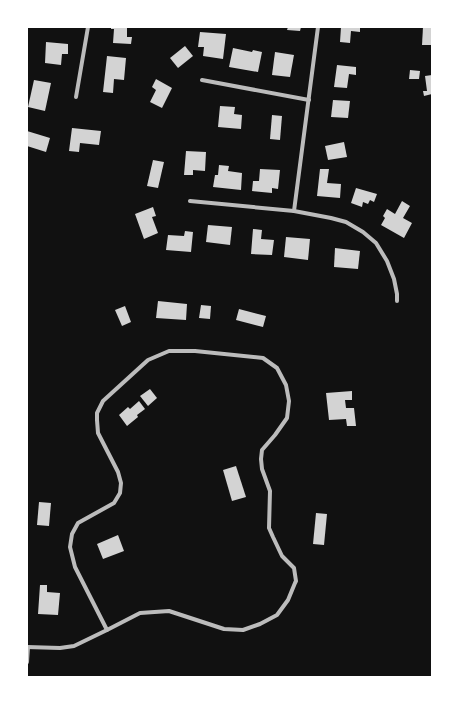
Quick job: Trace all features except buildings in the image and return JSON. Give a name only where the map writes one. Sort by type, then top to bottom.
[{"type":"street","points":[[76,97],[88,27]]},
{"type":"street","points":[[294,211],[318,27]]},
{"type":"street","points":[[202,80],[309,100]]},
{"type":"street","points":[[190,201],[294,211],[346,222],[363,232],[376,243],[387,261],[394,279],[397,301]]},
{"type":"street","points":[[27,662],[27,647],[60,648],[74,646],[106,630],[140,613],[169,612],[224,629],[243,630],[260,624],[277,615],[288,600],[295,583],[294,568],[282,556],[270,528],[270,491],[262,469],[261,459],[262,450],[287,418],[289,401],[286,385],[277,368],[264,358],[237,354],[169,351],[148,360],[103,402],[97,414],[96,420],[98,433],[118,472],[121,483],[120,493],[114,503],[78,523],[72,534],[70,547],[75,567],[106,630]]}]
